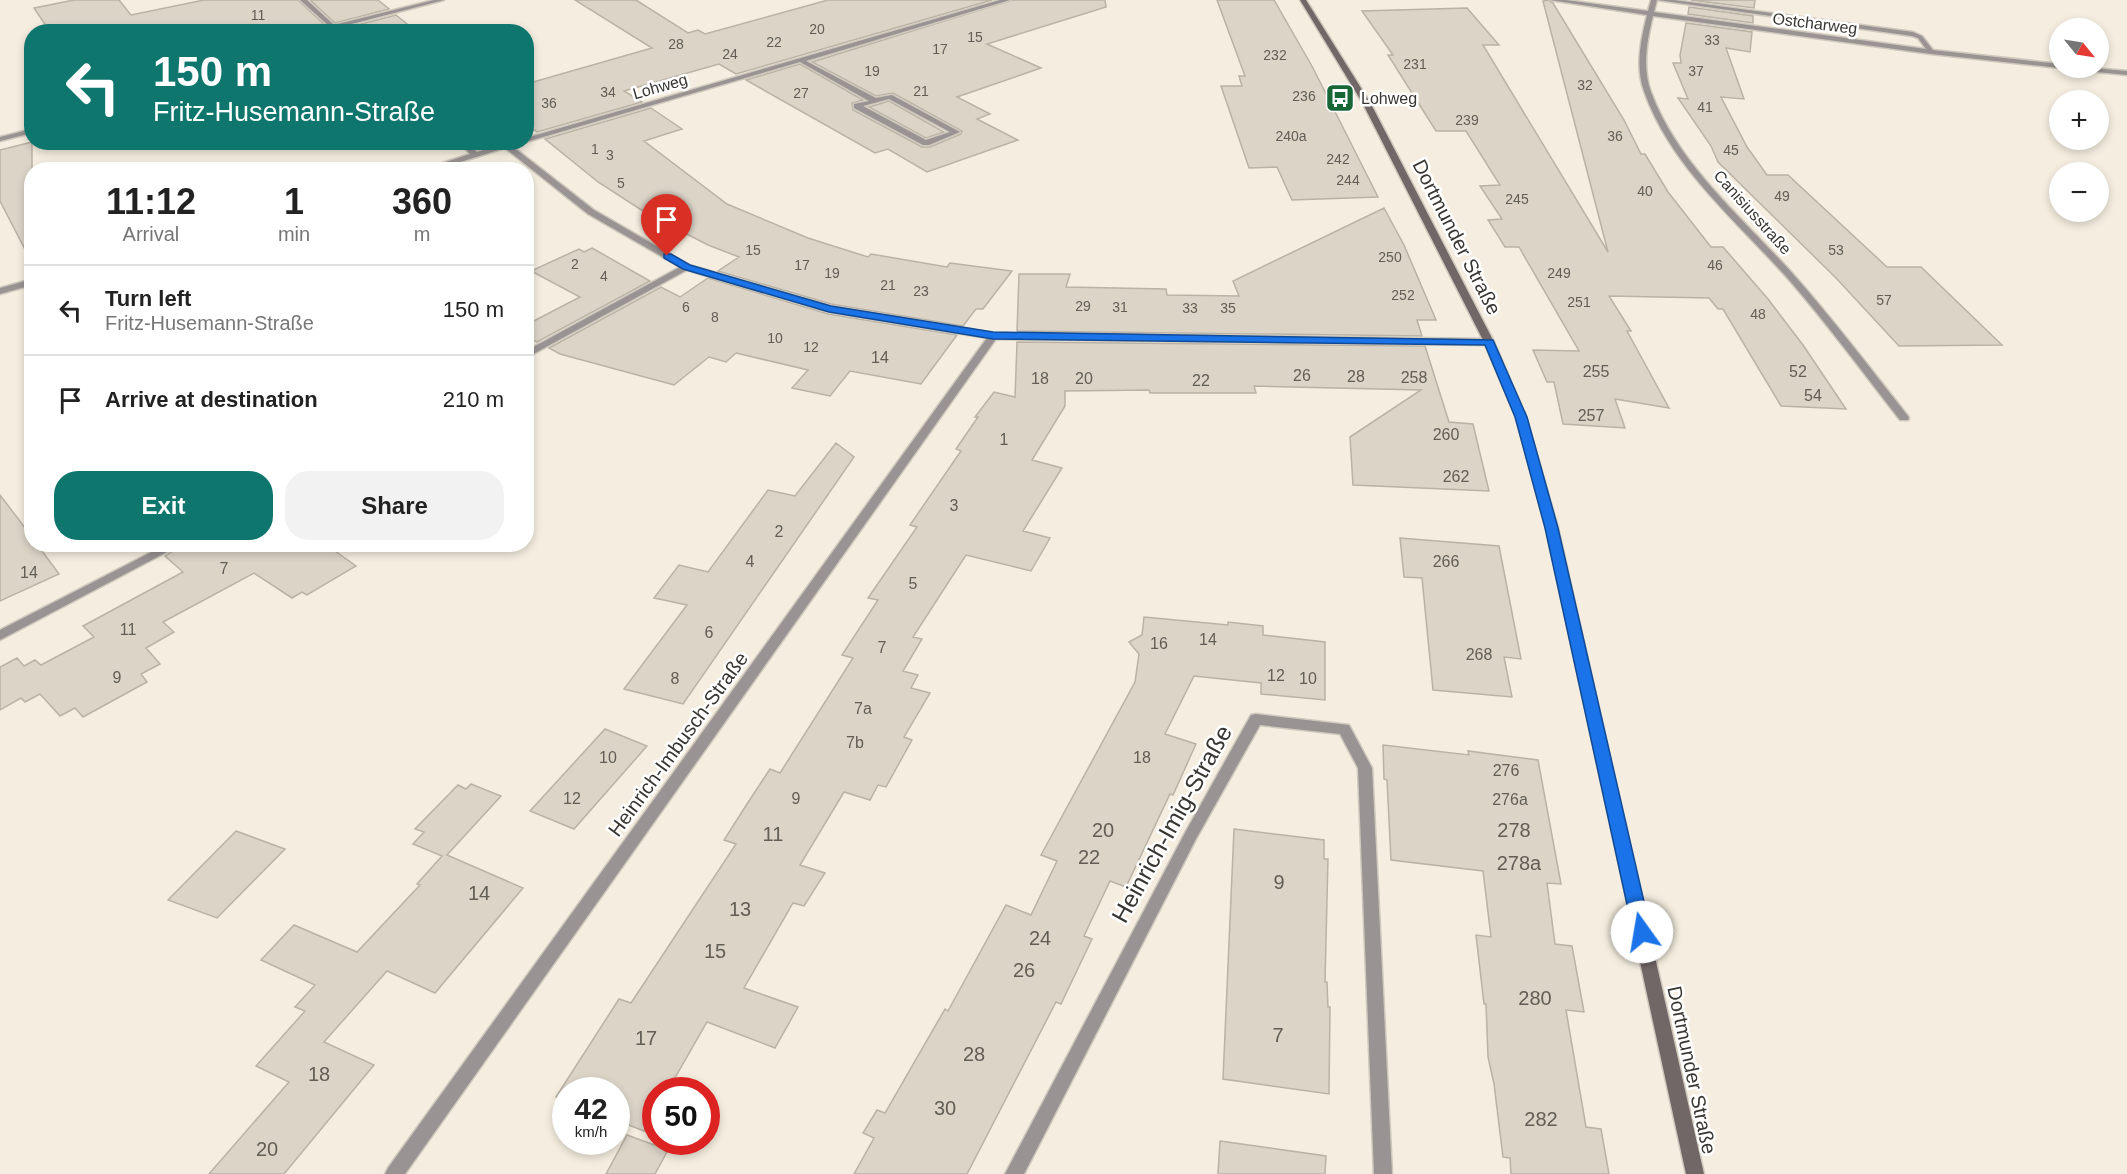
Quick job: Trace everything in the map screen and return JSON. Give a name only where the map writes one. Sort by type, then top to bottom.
[{"type":"main road","name":"Dortmunder Straße","points":[[1303,0],[1367,104],[1489,342],[1521,417],[1552,528],[1695,1174]]},
{"type":"street","points":[[303,0],[328,24]]},
{"type":"street","points":[[352,24],[441,0]]},
{"type":"street","name":"Lohweg","points":[[534,138],[1007,0]]},
{"type":"street","name":"Ostcharweg","points":[[1553,0],[1931,52],[2049,65]]},
{"type":"street","name":"Canisiusstraße","points":[[1654,0],[1643,50],[1647,88],[1669,135],[1714,194],[1804,292],[1904,418]]},
{"type":"street","name":"Ostcharweg","points":[[1660,0],[1900,32],[1920,37],[1931,52]]},
{"type":"street","points":[[802,61],[875,101],[890,96],[956,132],[926,143],[857,106],[875,101]]},
{"type":"street","points":[[2109,71],[2127,73]]},
{"type":"street","points":[[0,139],[24,133]]},
{"type":"street","points":[[471,150],[476,155]]},
{"type":"street","points":[[452,162],[493,150]]},
{"type":"street","points":[[512,150],[527,162]]},
{"type":"street","points":[[534,167],[591,212],[686,267],[829,309],[993,336],[1489,342]]},
{"type":"street","points":[[534,351],[686,267]]},
{"type":"street","points":[[0,291],[24,284]]},
{"type":"street","name":"Heinrich-Imbusch-Straße","points":[[394,1174],[993,336]]},
{"type":"street","points":[[0,635],[161,552]]},
{"type":"street","name":"Heinrich-Imig-Straße","points":[[1014,1174],[1191,835],[1256,719],[1344,729],[1365,768],[1383,1174]]},
{"type":"building","points":[[74,0],[119,0],[131,15],[204,0],[298,0],[324,24],[45,24],[34,8]]},
{"type":"building","points":[[310,0],[378,0],[389,9],[335,23]]},
{"type":"building","points":[[575,0],[636,0],[688,33],[698,30],[705,34],[828,0],[992,0],[736,74],[719,64],[624,91],[642,102],[537,132],[534,130],[534,82],[652,48]]},
{"type":"building","points":[[1012,0],[1105,0],[1106,7],[987,44],[1041,68],[957,97],[990,114],[977,119],[1018,140],[927,172],[888,149],[875,153],[746,80],[800,64],[863,100],[852,103],[853,110],[922,147],[930,147],[961,134],[962,131],[893,93],[876,96],[812,62]]},
{"type":"building","points":[[1217,0],[1274,0],[1313,68],[1378,197],[1292,200],[1277,167],[1249,168],[1221,86],[1242,86],[1239,76],[1245,76]]},
{"type":"building","points":[[1548,0],[1553,3],[1624,120],[1641,154],[1645,154],[1668,192],[1711,247],[1723,247],[1768,299],[1803,345],[1846,409],[1781,406],[1723,309],[1718,309],[1709,298],[1609,296],[1631,331],[1627,331],[1669,408],[1615,399],[1625,428],[1563,424],[1554,382],[1547,382],[1533,350],[1579,351],[1519,247],[1505,247],[1488,220],[1502,219],[1480,186],[1500,185],[1466,131],[1436,131],[1388,55],[1393,55],[1362,11],[1467,8],[1499,45],[1483,45],[1608,252],[1543,1]]},
{"type":"building","points":[[1691,0],[1755,0],[1754,8]]},
{"type":"building","points":[[1689,7],[1753,16],[1753,23],[1688,14]]},
{"type":"building","points":[[396,15],[407,24],[361,24]]},
{"type":"building","points":[[1686,23],[1752,32],[1750,52],[1726,48],[1744,99],[1721,97],[1747,147],[1767,175],[1788,175],[1887,267],[1921,267],[2002,345],[1899,346],[1836,278],[1718,162],[1711,146],[1678,98],[1688,99],[1673,63],[1681,63],[1680,55]]},
{"type":"building","points":[[889,101],[944,132],[926,138],[869,107]]},
{"type":"building","points":[[651,108],[682,129],[644,141],[727,204],[808,238],[868,257],[871,254],[947,267],[950,263],[1012,271],[983,309],[976,309],[963,326],[831,304],[718,271],[739,257],[708,245],[646,213],[598,182],[545,139]]},
{"type":"building","points":[[24,144],[24,150],[32,150],[32,162],[24,162],[24,248],[0,201],[0,150]]},
{"type":"building","points":[[1384,208],[1404,245],[1436,320],[1417,320],[1422,336],[1017,331],[1019,274],[1070,274],[1066,287],[1166,289],[1167,295],[1239,296],[1233,281]]},
{"type":"building","points":[[592,248],[650,281],[537,342],[534,341],[534,321],[580,297],[534,273],[534,270],[579,249],[584,252]]},
{"type":"building","points":[[708,278],[828,314],[957,335],[921,384],[850,371],[830,396],[792,388],[808,370],[736,353],[726,362],[709,357],[674,385],[560,354],[549,348],[661,287],[680,297]]},
{"type":"building","points":[[1017,342],[1425,346],[1449,422],[1473,424],[1489,491],[1353,485],[1350,437],[1421,390],[1254,386],[1256,393],[1150,393],[1149,390],[1065,391],[1065,406],[1032,460],[1062,468],[1023,531],[1050,538],[1031,571],[966,555],[913,637],[922,639],[903,671],[918,675],[911,688],[930,693],[904,737],[912,740],[886,787],[878,785],[870,800],[844,792],[800,865],[825,873],[804,906],[793,903],[744,988],[798,1007],[775,1048],[707,1022],[675,1077],[642,1077],[642,1130],[630,1126],[630,1077],[569,1077],[619,999],[631,1003],[736,844],[724,840],[747,804],[770,769],[780,773],[853,658],[842,655],[878,600],[868,598],[917,527],[910,525],[961,451],[956,449],[978,417],[975,417],[994,392],[1015,397]]},
{"type":"building","points":[[836,443],[854,457],[683,704],[624,689],[687,605],[654,598],[679,565],[708,572],[768,490],[795,496]]},
{"type":"building","points":[[0,495],[24,526],[24,552],[43,552],[59,574],[0,601]]},
{"type":"building","points":[[1400,538],[1499,546],[1521,659],[1504,657],[1512,697],[1433,690],[1422,578],[1404,577]]},
{"type":"building","points":[[171,552],[336,552],[356,566],[307,595],[302,592],[292,598],[254,573],[163,622],[174,632],[146,648],[160,664],[141,674],[147,682],[83,717],[75,708],[60,716],[40,694],[25,702],[21,698],[0,710],[0,667],[17,658],[24,666],[35,660],[41,665],[94,637],[83,626],[183,572],[165,556]]},
{"type":"building","points":[[1144,617],[1263,626],[1263,635],[1325,642],[1325,700],[1261,694],[1261,683],[1194,676],[1165,734],[1196,744],[1173,795],[1170,794],[1126,887],[1110,881],[1084,936],[1092,939],[1061,1004],[1056,1002],[967,1174],[854,1174],[874,1138],[863,1133],[877,1110],[885,1113],[945,1009],[948,1011],[1006,905],[1031,915],[1057,861],[1041,855],[1135,682],[1139,654],[1129,642],[1142,635]]},
{"type":"building","points":[[605,729],[647,746],[574,829],[530,811]]},
{"type":"building","points":[[1383,745],[1469,755],[1468,751],[1538,760],[1561,884],[1547,883],[1555,944],[1572,946],[1584,1012],[1566,1010],[1586,1127],[1601,1129],[1609,1174],[1511,1174],[1510,1158],[1503,1157],[1494,1084],[1488,1057],[1486,1004],[1484,1004],[1476,935],[1491,937],[1483,871],[1391,860]]},
{"type":"building","points":[[471,784],[501,796],[447,855],[523,888],[435,993],[387,971],[324,1042],[374,1065],[284,1174],[209,1174],[289,1082],[256,1066],[305,1011],[295,1007],[315,985],[261,960],[294,925],[357,952],[420,885],[417,884],[442,856],[413,844],[424,832],[415,829],[458,785],[466,789]]},
{"type":"building","points":[[1234,829],[1324,840],[1324,859],[1328,859],[1325,982],[1327,982],[1328,1007],[1330,1007],[1329,1094],[1223,1079]]},
{"type":"building","points":[[236,831],[285,849],[217,918],[168,900]]},
{"type":"building","points":[[630,1136],[642,1140],[642,1155],[665,1155],[655,1174],[606,1174],[616,1155],[630,1155]]},
{"type":"building","points":[[1220,1141],[1326,1156],[1325,1174],[1218,1174]]},
{"type":"place","name":"Lohweg","points":[[1340,98]]},
{"type":"route","points":[[667,256],[686,267],[829,309],[993,336],[1489,342],[1521,417],[1552,528],[1642,932]]}]
